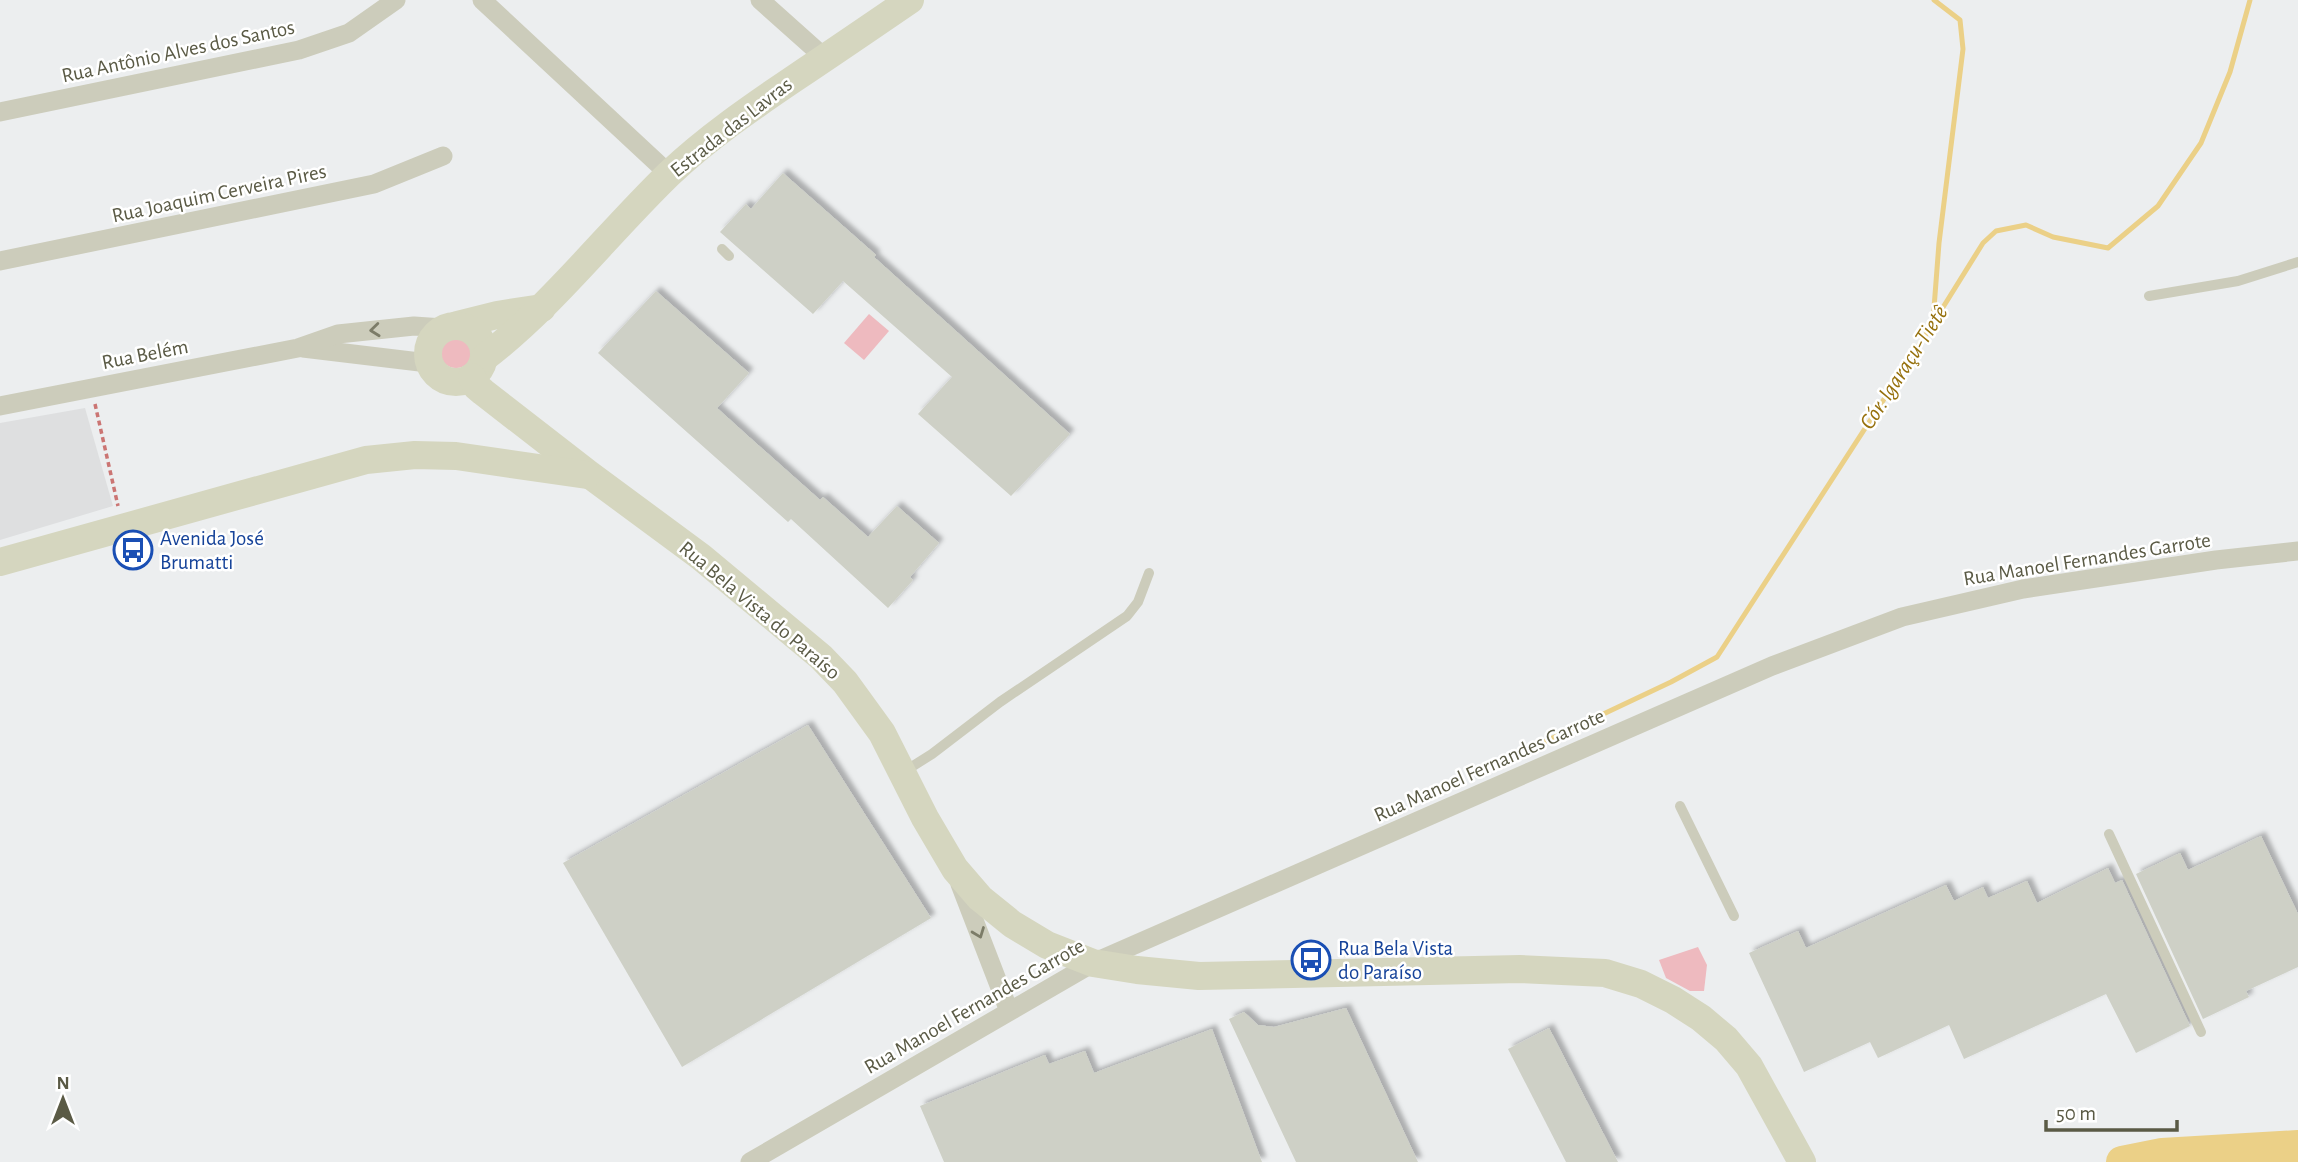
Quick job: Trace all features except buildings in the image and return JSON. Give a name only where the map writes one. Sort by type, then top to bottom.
[{"type":"main road","name":"Estrada das Lavras","points":[[468,372],[542,307],[669,174],[756,104],[910,0]]},
{"type":"main road","points":[[468,372],[440,378],[433,371],[428,363],[427,352],[429,342],[435,334],[450,327],[497,315],[542,307]]},
{"type":"main road","points":[[450,327],[467,327],[481,340],[468,372]]},
{"type":"main road","points":[[468,372],[536,452],[544,468]]},
{"type":"main road","name":"Rua Bela Vista do Paraíso","points":[[468,372],[483,392],[701,558],[821,657],[845,682],[882,733],[925,818],[955,869],[980,898],[1046,945],[1093,962],[1137,970],[1199,976],[1520,969],[1605,973],[1641,984],[1673,1000],[1726,1039],[1749,1066],[1802,1162]]},
{"type":"main road","points":[[0,562],[366,460],[415,455],[456,456],[590,475]]},
{"type":"street","name":"Rua Antônio Alves dos Santos","points":[[0,112],[299,50],[349,33],[396,0]]},
{"type":"street","points":[[482,0],[669,174]]},
{"type":"street","points":[[760,0],[825,58]]},
{"type":"street","name":"Rua Joaquim Cerveira Pires","points":[[0,261],[374,184],[443,156]]},
{"type":"street","name":"Rua Belém","points":[[0,407],[298,348],[338,334],[414,326],[450,327]]},
{"type":"street","name":"Rua Belém","points":[[298,348],[428,363]]},
{"type":"street","name":"Rua Manoel Fernandes Garrote","points":[[750,1162],[1093,962],[1773,666],[1902,617],[2022,589],[2216,560],[2298,551]]},
{"type":"street","points":[[955,869],[1009,1011]]},
{"type":"lane","points":[[2149,296],[2238,281],[2298,262]]},
{"type":"lane","points":[[902,773],[932,754],[1000,702],[1127,616],[1138,602],[1149,573]]},
{"type":"lane","points":[[1680,806],[1734,916]]},
{"type":"lane","points":[[2109,834],[2201,1032]]},
{"type":"path","points":[[91,388],[123,527]]},
{"type":"shaded area","points":[[869,314],[889,331],[864,360],[844,343]]},
{"type":"shaded area","points":[[456,334],[468,339],[473,351],[468,363],[456,368],[444,363],[439,351],[444,339]]},
{"type":"shaded area","points":[[85,408],[113,506],[0,540],[0,423]]},
{"type":"shaded area","points":[[1698,947],[1707,965],[1704,991],[1690,991],[1666,978],[1659,960]]},
{"type":"waterway","points":[[1933,321],[1939,243],[1963,49],[1960,20],[1934,0]]},
{"type":"waterway","name":"Cór. Igaraçu-Tietê","points":[[1510,758],[1671,682],[1717,657],[1983,243],[1996,231],[2026,225],[2053,237],[2108,248],[2158,206],[2201,143],[2230,72],[2250,0]]},
{"type":"waterway","points":[[2122,1162],[2162,1154],[2298,1146]]},
{"type":"place","name":"Avenida José Brumatti","points":[[133,550]]},
{"type":"place","name":"Rua Bela Vista do Paraíso","points":[[1311,960]]}]
